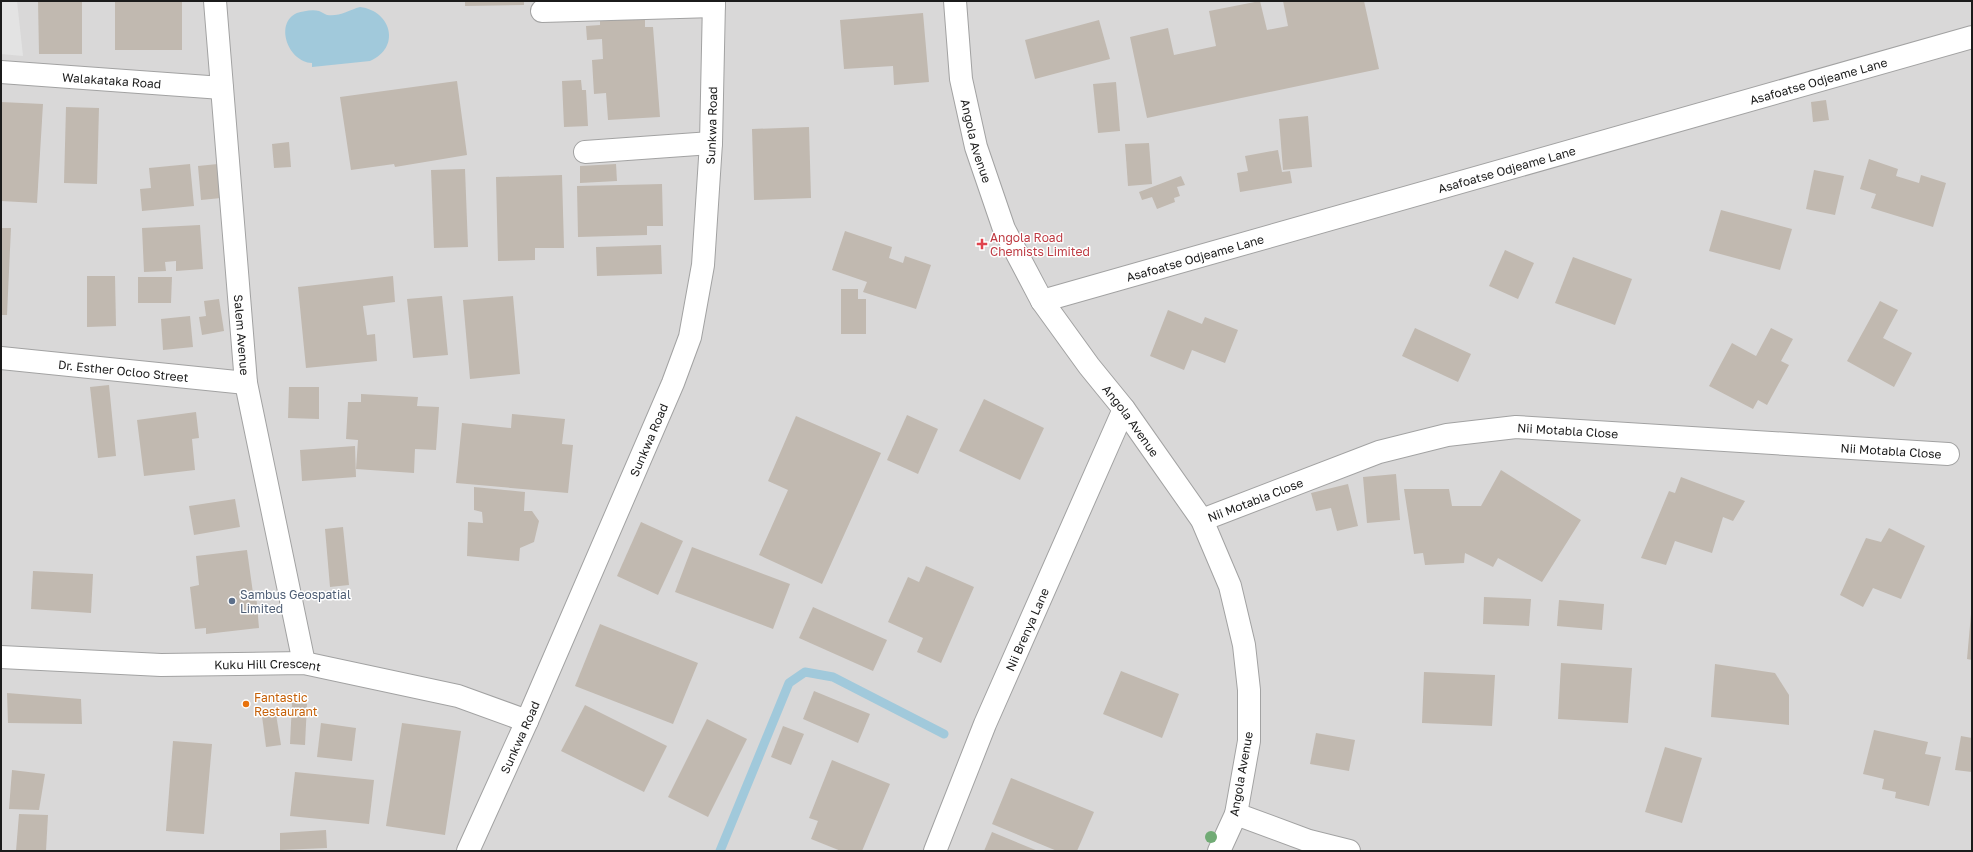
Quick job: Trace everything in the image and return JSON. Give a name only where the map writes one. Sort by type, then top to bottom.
[{"type":"street","name":"Salem Avenue","points":[[215,1],[246,383],[304,664]]},
{"type":"street","name":"Angola Avenue","points":[[955,1],[961,79],[976,147],[1004,229],[1042,301],[1089,366],[1124,409],[1202,520],[1230,586],[1245,652],[1249,690],[1249,741],[1236,814],[1219,851]]},
{"type":"street","points":[[542,11],[714,4]]},
{"type":"street","name":"Sunkwa Road","points":[[468,851],[527,721],[673,383],[690,337],[703,265],[711,143],[714,4]]},
{"type":"street","name":"Asafoatse Odjeame Lane","points":[[1042,301],[1972,37]]},
{"type":"street","name":"Walakataka Road","points":[[1,72],[222,88]]},
{"type":"street","points":[[585,152],[711,143]]},
{"type":"street","name":"Dr. Esther Ocloo Street","points":[[1,358],[246,383]]},
{"type":"street","name":"Nii Brenya Lane","points":[[935,851],[985,724],[1124,409]]},
{"type":"street","name":"Nii Motabla Close","points":[[1202,520],[1379,452],[1448,435],[1516,427],[1948,454]]},
{"type":"street","name":"Kuku Hill Crescent","points":[[1,657],[161,665],[304,664],[458,696],[527,721]]},
{"type":"street","points":[[1236,814],[1309,841],[1349,851]]},
{"type":"shaded area","points":[[1,1],[1972,1],[1972,851],[1,851]]},
{"type":"shaded area","points":[[1,1],[17,1],[23,56],[1,54]]},
{"type":"water","points":[[360,7],[371,10],[379,15],[385,22],[389,31],[389,39],[386,48],[380,55],[370,61],[312,67],[312,63],[304,61],[296,56],[291,49],[285,33],[286,25],[290,18],[297,13],[314,10],[327,15],[336,15]]},
{"type":"building","points":[[38,1],[82,1],[82,54],[39,54]]},
{"type":"building","points":[[115,1],[182,1],[182,50],[115,50]]},
{"type":"building","points":[[465,1],[524,1],[524,5],[465,6]]},
{"type":"building","points":[[1260,1],[1267,30],[1288,26],[1283,1],[1364,1],[1379,69],[1147,118],[1130,37],[1168,28],[1174,55],[1216,46],[1209,11]]},
{"type":"building","points":[[645,13],[645,27],[653,27],[660,117],[608,120],[606,93],[594,94],[592,60],[603,59],[602,39],[587,40],[586,26],[600,25],[600,17]]},
{"type":"building","points":[[923,13],[929,82],[894,85],[893,66],[844,69],[840,20]]},
{"type":"building","points":[[1099,20],[1110,59],[1035,79],[1025,40]]},
{"type":"building","points":[[581,80],[582,90],[586,90],[588,126],[564,127],[562,81]]},
{"type":"building","points":[[457,81],[467,155],[395,167],[394,164],[351,170],[340,97]]},
{"type":"building","points":[[1116,82],[1120,131],[1098,133],[1093,84]]},
{"type":"building","points":[[1826,100],[1829,120],[1813,122],[1811,102]]},
{"type":"building","points":[[1,102],[43,104],[37,203],[1,201]]},
{"type":"building","points":[[66,107],[99,108],[97,184],[64,183]]},
{"type":"building","points":[[1308,116],[1312,167],[1283,170],[1279,119]]},
{"type":"building","points":[[809,127],[811,198],[754,200],[752,129]]},
{"type":"building","points":[[289,142],[291,167],[274,168],[272,144]]},
{"type":"building","points":[[1149,143],[1152,184],[1128,186],[1125,144]]},
{"type":"building","points":[[1278,150],[1282,172],[1290,171],[1292,183],[1240,192],[1237,173],[1248,171],[1245,156]]},
{"type":"building","points":[[1869,159],[1898,169],[1896,176],[1919,183],[1921,175],[1946,183],[1933,227],[1871,208],[1876,194],[1860,189]]},
{"type":"building","points":[[190,164],[194,206],[142,211],[140,189],[151,188],[149,168]]},
{"type":"building","points":[[218,164],[221,198],[201,200],[198,166]]},
{"type":"building","points":[[616,164],[617,181],[580,183],[580,166]]},
{"type":"building","points":[[465,169],[468,247],[434,248],[431,170]]},
{"type":"building","points":[[1814,170],[1844,176],[1835,215],[1806,209]]},
{"type":"building","points":[[562,175],[564,248],[535,248],[535,260],[498,261],[496,177]]},
{"type":"building","points":[[1181,176],[1185,185],[1177,187],[1180,196],[1174,198],[1175,202],[1157,209],[1152,197],[1142,200],[1139,192]]},
{"type":"building","points":[[662,184],[663,226],[647,226],[647,235],[578,237],[577,186]]},
{"type":"building","points":[[1721,210],[1792,229],[1780,270],[1709,251]]},
{"type":"building","points":[[200,225],[203,269],[176,271],[176,261],[165,262],[166,271],[144,272],[142,228]]},
{"type":"building","points":[[1,228],[11,228],[7,315],[1,315]]},
{"type":"building","points":[[845,231],[892,247],[889,258],[903,263],[905,256],[931,265],[916,309],[863,292],[867,282],[832,270]]},
{"type":"building","points":[[661,245],[662,274],[597,276],[596,247]]},
{"type":"building","points":[[1505,250],[1534,263],[1518,299],[1489,286]]},
{"type":"building","points":[[1573,257],[1632,279],[1615,325],[1555,303]]},
{"type":"building","points":[[87,276],[115,276],[116,326],[87,327]]},
{"type":"building","points":[[393,276],[395,302],[363,306],[367,335],[375,334],[377,361],[306,368],[298,287]]},
{"type":"building","points":[[138,277],[172,277],[171,303],[138,303]]},
{"type":"building","points":[[841,289],[858,289],[858,299],[866,299],[866,334],[841,334]]},
{"type":"building","points":[[442,296],[448,355],[413,358],[407,299]]},
{"type":"building","points":[[513,296],[520,374],[470,379],[463,300]]},
{"type":"building","points":[[219,299],[224,331],[202,335],[199,317],[206,316],[204,301]]},
{"type":"building","points":[[1880,301],[1898,310],[1883,338],[1912,353],[1894,387],[1847,361]]},
{"type":"building","points":[[1168,310],[1202,324],[1205,317],[1238,330],[1225,363],[1192,350],[1184,370],[1150,356]]},
{"type":"building","points":[[190,316],[193,347],[163,350],[161,319]]},
{"type":"building","points":[[1415,328],[1471,354],[1458,382],[1402,356]]},
{"type":"building","points":[[1771,328],[1793,339],[1781,361],[1789,365],[1767,405],[1758,400],[1753,409],[1709,386],[1732,343],[1756,356]]},
{"type":"building","points":[[109,385],[116,456],[98,458],[90,387]]},
{"type":"building","points":[[289,387],[319,387],[319,419],[288,418]]},
{"type":"building","points":[[361,394],[418,397],[417,406],[439,407],[436,450],[415,449],[414,473],[356,469],[358,440],[346,439],[348,402],[361,402]]},
{"type":"building","points":[[984,399],[1044,428],[1020,480],[959,451]]},
{"type":"building","points":[[196,412],[199,438],[192,439],[195,470],[144,476],[137,420]]},
{"type":"building","points":[[512,414],[565,419],[562,444],[573,445],[568,493],[456,483],[462,423],[511,428]]},
{"type":"building","points":[[907,415],[938,429],[918,474],[887,460]]},
{"type":"building","points":[[796,416],[881,453],[822,584],[759,555],[788,490],[768,481]]},
{"type":"building","points":[[355,446],[356,477],[302,481],[300,450]]},
{"type":"building","points":[[1501,470],[1581,520],[1542,582],[1498,558],[1493,567],[1465,553],[1464,563],[1425,565],[1423,553],[1414,554],[1404,489],[1449,489],[1452,506],[1481,506]]},
{"type":"building","points":[[1396,474],[1400,520],[1367,523],[1363,477]]},
{"type":"building","points":[[1681,477],[1745,501],[1733,521],[1723,517],[1712,553],[1675,541],[1666,565],[1641,558],[1669,491],[1675,493]]},
{"type":"building","points":[[1348,484],[1358,526],[1337,531],[1331,508],[1316,511],[1311,493]]},
{"type":"building","points":[[474,487],[525,492],[524,511],[532,511],[539,521],[534,542],[520,548],[519,561],[467,556],[468,522],[483,523],[482,512],[474,510]]},
{"type":"building","points":[[235,499],[240,527],[194,535],[189,506]]},
{"type":"building","points":[[641,522],[683,541],[658,595],[617,576]]},
{"type":"building","points":[[343,527],[349,585],[330,587],[325,529]]},
{"type":"building","points":[[1889,528],[1925,546],[1901,599],[1873,588],[1863,607],[1840,595],[1866,538],[1881,542]]},
{"type":"building","points":[[692,547],[790,584],[773,629],[675,592]]},
{"type":"building","points":[[247,550],[253,593],[256,593],[259,628],[206,634],[206,628],[195,629],[190,587],[199,585],[196,556]]},
{"type":"building","points":[[926,566],[974,587],[941,663],[917,652],[923,638],[888,622],[908,577],[919,582]]},
{"type":"building","points":[[33,571],[93,574],[91,613],[31,609]]},
{"type":"building","points":[[1484,597],[1531,599],[1529,626],[1483,624]]},
{"type":"building","points":[[1559,600],[1604,604],[1602,630],[1557,626]]},
{"type":"building","points":[[813,607],[887,640],[873,671],[799,638]]},
{"type":"building","points":[[1972,614],[1972,660],[1967,659]]},
{"type":"building","points":[[600,624],[698,663],[673,724],[575,686]]},
{"type":"building","points":[[1561,663],[1632,668],[1628,723],[1558,719]]},
{"type":"building","points":[[1715,664],[1775,673],[1789,695],[1789,725],[1711,717]]},
{"type":"building","points":[[1121,671],[1179,694],[1162,738],[1103,714]]},
{"type":"building","points":[[1424,672],[1495,675],[1492,726],[1422,723]]},
{"type":"building","points":[[814,691],[870,714],[858,743],[803,719]]},
{"type":"building","points":[[7,693],[81,699],[82,724],[8,723]]},
{"type":"building","points":[[292,703],[307,704],[305,745],[290,744]]},
{"type":"building","points":[[585,705],[667,746],[644,792],[561,751]]},
{"type":"building","points":[[276,714],[281,745],[266,747],[262,716]]},
{"type":"building","points":[[707,719],[747,739],[708,817],[668,797]]},
{"type":"building","points":[[321,723],[356,728],[352,761],[317,757]]},
{"type":"building","points":[[402,723],[461,731],[445,835],[386,826]]},
{"type":"building","points":[[783,726],[804,734],[791,765],[771,757]]},
{"type":"building","points":[[1874,730],[1928,742],[1925,754],[1941,757],[1929,806],[1895,798],[1896,792],[1882,789],[1884,779],[1863,774]]},
{"type":"building","points":[[1316,733],[1355,740],[1349,771],[1310,764]]},
{"type":"building","points":[[1961,736],[1972,738],[1972,772],[1955,770]]},
{"type":"building","points":[[173,741],[212,744],[204,834],[166,831]]},
{"type":"building","points":[[1665,747],[1702,758],[1682,823],[1645,812]]},
{"type":"building","points":[[832,760],[890,784],[862,851],[841,851],[811,839],[818,821],[809,818]]},
{"type":"building","points":[[12,770],[45,774],[39,810],[9,809]]},
{"type":"building","points":[[295,772],[374,780],[369,824],[290,816]]},
{"type":"building","points":[[1011,778],[1094,812],[1077,851],[1057,851],[992,824]]},
{"type":"building","points":[[19,814],[48,815],[46,851],[16,851]]},
{"type":"building","points":[[326,830],[327,848],[280,850],[280,833]]},
{"type":"building","points":[[992,832],[1038,851],[984,851]]},
{"type":"waterway","points":[[720,851],[789,683],[805,672],[833,677],[944,734]]},
{"type":"place","name":"Angola Road Chemists Limited","points":[[982,244]]},
{"type":"place","name":"Sambus Geospatial Limited","points":[[232,601]]},
{"type":"place","name":"Fantastic Restaurant","points":[[246,704]]}]
